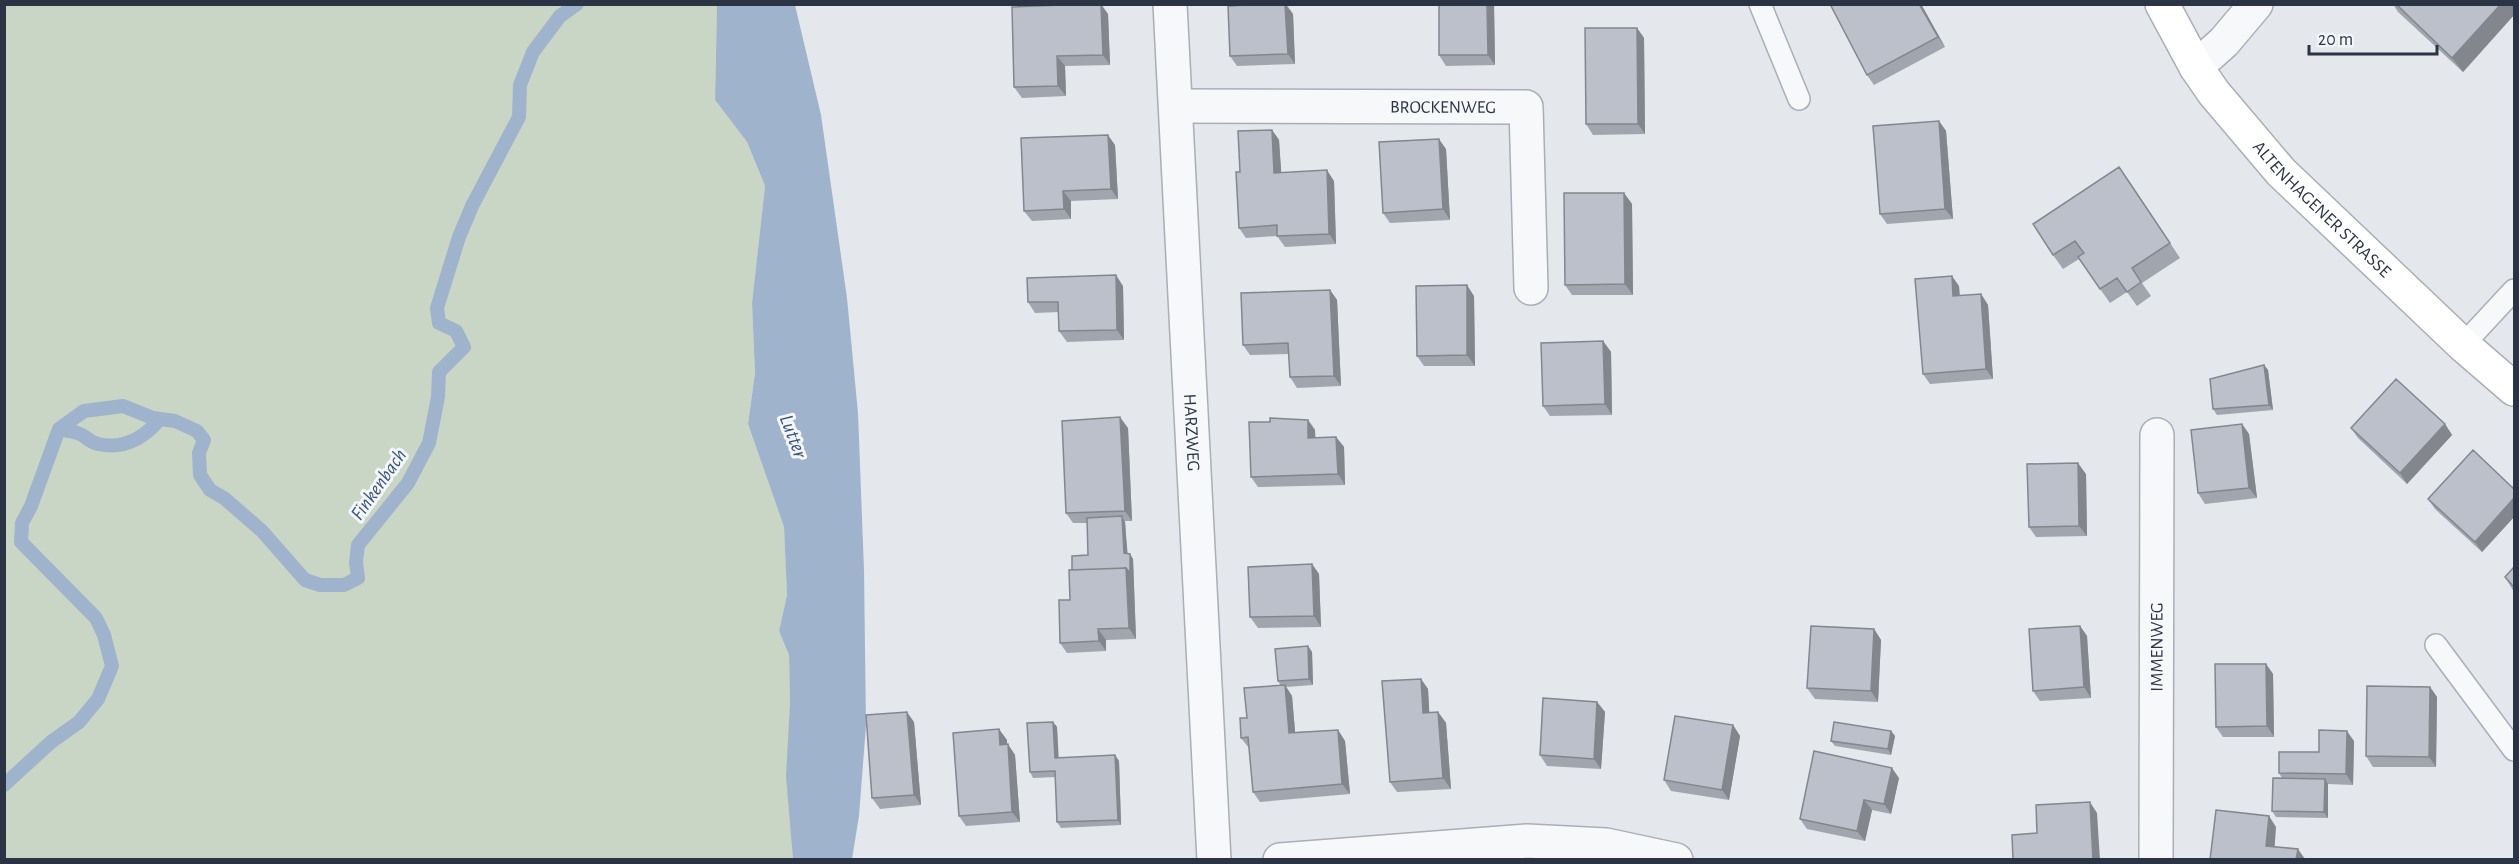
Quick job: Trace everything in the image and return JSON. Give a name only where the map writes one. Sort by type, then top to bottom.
[{"type":"main road","name":"ALTENHAGENER STRASSE","points":[[2162,4],[2196,67],[2235,120],[2281,172],[2463,345],[2514,389]]},
{"type":"street","name":"HARZWEG","points":[[1170,4],[1214,860]]},
{"type":"street","points":[[2196,67],[2224,42],[2256,4]]},
{"type":"street","name":"BROCKENWEG","points":[[1177,106],[1526,107],[1531,288]]},
{"type":"street","name":"IMMENWEG","points":[[2156,860],[2157,435]]},
{"type":"street","points":[[1280,860],[1527,841],[1606,845],[1676,860]]},
{"type":"lane","points":[[1760,4],[1799,99]]},
{"type":"lane","points":[[2463,345],[2514,290]]},
{"type":"lane","points":[[2436,645],[2514,750]]},
{"type":"green space","points":[[5,5],[717,5],[715,100],[747,142],[765,186],[752,303],[755,373],[748,424],[784,527],[787,595],[779,631],[789,655],[793,859],[5,860]]},
{"type":"water","name":"Lutter","points":[[717,5],[795,5],[821,115],[847,298],[858,413],[864,570],[866,725],[859,816],[852,859],[793,859],[786,776],[790,704],[789,655],[779,631],[787,595],[784,527],[748,424],[755,373],[752,303],[765,186],[747,142],[715,100]]},
{"type":"building","points":[[1101,4],[1103,55],[1057,56],[1058,86],[1014,87],[1012,7]]},
{"type":"building","points":[[1285,4],[1288,54],[1230,56],[1228,6]]},
{"type":"building","points":[[1439,4],[1487,4],[1488,55],[1439,55]]},
{"type":"building","points":[[1830,4],[1919,4],[1938,37],[1867,75]]},
{"type":"building","points":[[2396,4],[2501,4],[2452,58]]},
{"type":"building","points":[[1585,28],[1637,28],[1638,124],[1586,124]]},
{"type":"building","points":[[1939,121],[1945,209],[1880,214],[1873,126]]},
{"type":"building","points":[[1272,130],[1274,173],[1327,170],[1329,234],[1277,236],[1277,225],[1239,228],[1236,172],[1240,172],[1238,131]]},
{"type":"building","points":[[1108,135],[1111,189],[1063,191],[1064,209],[1024,211],[1021,138]]},
{"type":"building","points":[[1439,139],[1443,209],[1383,213],[1379,142]]},
{"type":"building","points":[[2119,167],[2170,243],[2132,268],[2141,282],[2127,292],[2117,278],[2100,289],[2078,257],[2084,253],[2075,241],[2053,255],[2033,224]]},
{"type":"building","points":[[1564,193],[1624,193],[1625,284],[1565,285]]},
{"type":"building","points":[[1116,275],[1117,330],[1059,331],[1058,302],[1028,302],[1027,278]]},
{"type":"building","points":[[1952,276],[1953,296],[1981,294],[1986,369],[1923,374],[1915,279]]},
{"type":"building","points":[[1467,285],[1467,355],[1417,356],[1416,286]]},
{"type":"building","points":[[1330,290],[1334,376],[1290,377],[1288,343],[1243,345],[1241,293]]},
{"type":"building","points":[[1603,341],[1605,404],[1543,406],[1541,343]]},
{"type":"building","points":[[2264,365],[2269,405],[2213,409],[2210,379]]},
{"type":"building","points":[[2396,379],[2445,424],[2400,473],[2351,428]]},
{"type":"building","points":[[1120,417],[1125,511],[1066,513],[1062,421]]},
{"type":"building","points":[[1270,418],[1308,420],[1308,438],[1336,437],[1338,474],[1251,477],[1249,422],[1270,422]]},
{"type":"building","points":[[2242,424],[2249,488],[2198,493],[2191,430]]},
{"type":"building","points":[[2473,450],[2514,489],[2514,498],[2475,542],[2428,499]]},
{"type":"building","points":[[2078,463],[2079,526],[2029,527],[2027,464]]},
{"type":"building","points":[[1122,516],[1124,553],[1130,554],[1130,573],[1126,568],[1072,570],[1072,556],[1088,555],[1087,518]]},
{"type":"building","points":[[1312,564],[1314,616],[1250,617],[1248,567]]},
{"type":"building","points":[[2514,567],[2514,587],[2505,577]]},
{"type":"building","points":[[1126,568],[1129,628],[1098,629],[1099,641],[1060,643],[1059,600],[1070,600],[1069,570]]},
{"type":"building","points":[[1811,626],[1874,629],[1871,691],[1807,688]]},
{"type":"building","points":[[2080,626],[2084,687],[2033,691],[2029,629]]},
{"type":"building","points":[[1308,646],[1309,679],[1278,681],[1275,649]]},
{"type":"building","points":[[2215,664],[2266,664],[2267,726],[2216,727]]},
{"type":"building","points":[[1421,679],[1423,713],[1438,712],[1443,778],[1390,782],[1382,681]]},
{"type":"building","points":[[1285,685],[1289,733],[1338,730],[1342,784],[1253,792],[1248,737],[1241,738],[1240,718],[1247,718],[1244,688]]},
{"type":"building","points":[[2367,686],[2430,687],[2429,757],[2366,756]]},
{"type":"building","points":[[1543,698],[1597,702],[1594,759],[1540,755]]},
{"type":"building","points":[[907,712],[914,795],[872,798],[866,715]]},
{"type":"building","points":[[1675,716],[1733,725],[1722,790],[1664,780]]},
{"type":"building","points":[[1053,722],[1055,758],[1115,755],[1118,820],[1057,822],[1055,771],[1030,772],[1027,723]]},
{"type":"building","points":[[1834,722],[1891,731],[1888,749],[1831,741]]},
{"type":"building","points":[[999,729],[1000,745],[1008,744],[1012,812],[959,816],[953,733]]},
{"type":"building","points":[[2319,730],[2347,731],[2346,774],[2279,773],[2279,752],[2319,752]]},
{"type":"building","points":[[1814,751],[1892,768],[1884,804],[1864,800],[1857,831],[1800,819]]},
{"type":"building","points":[[2273,778],[2325,779],[2324,812],[2272,811]]},
{"type":"building","points":[[2090,802],[2093,860],[2013,860],[2012,835],[2037,833],[2036,805]]},
{"type":"building","points":[[2216,810],[2269,816],[2266,846],[2298,849],[2296,860],[2210,860]]},
{"type":"waterway","name":"Finkenbach","points":[[4,785],[51,742],[79,722],[98,699],[112,666],[104,635],[96,618],[21,542],[22,523],[31,506],[59,429],[84,411],[123,406],[153,418],[175,421],[197,431],[204,440],[199,453],[200,475],[210,490],[224,498],[262,531],[305,580],[320,585],[344,585],[358,578],[356,562],[358,545],[408,483],[429,443],[438,397],[439,372],[464,347],[456,331],[439,323],[437,308],[459,237],[472,206],[519,117],[520,85],[533,52],[560,16],[577,4]]},
{"type":"waterway","name":"Finkenbach","points":[[59,429],[79,434],[92,442],[116,445],[125,444],[140,437],[160,419]]}]
